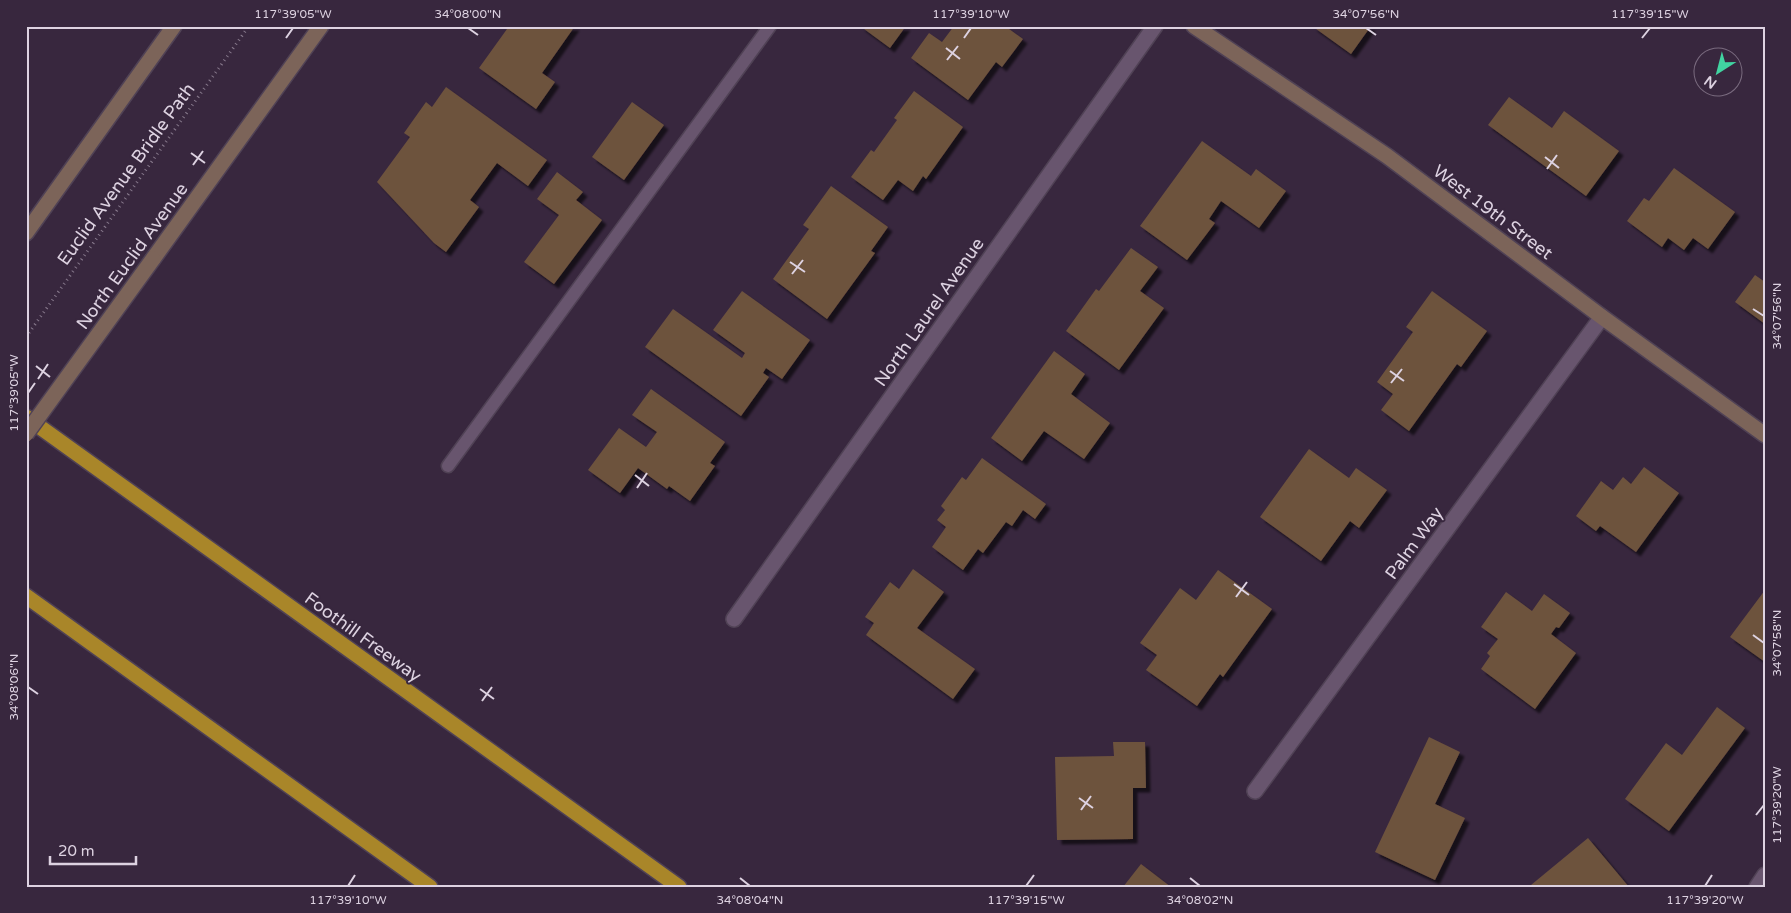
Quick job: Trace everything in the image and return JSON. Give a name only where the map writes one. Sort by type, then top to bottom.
[{"type":"highway","name":"Foothill Freeway","points":[[26,417],[679,887]]},
{"type":"highway","points":[[26,596],[430,887]]},
{"type":"main road","points":[[28,228],[174,26]]},
{"type":"main road","name":"North Euclid Avenue","points":[[26,434],[321,26]]},
{"type":"main road","name":"West 19th Street","points":[[1194,26],[1388,156],[1602,317],[1765,435]]},
{"type":"street","name":"North Laurel Avenue","points":[[734,620],[1155,26]]},
{"type":"street","name":"Palm Way","points":[[1255,791],[1602,317]]},
{"type":"street","points":[[1757,887],[1765,875]]},
{"type":"lane","points":[[448,466],[770,26]]},
{"type":"path","name":"Euclid Avenue Bridle Path","points":[[26,338],[249,26]]},
{"type":"building","points":[[503,26],[575,26],[542,73],[555,82],[536,109],[479,68],[507,29]]},
{"type":"building","points":[[860,26],[906,26],[890,48]]},
{"type":"building","points":[[954,26],[1005,26],[1023,39],[1002,67],[996,62],[968,100],[911,58],[929,33],[942,42]]},
{"type":"building","points":[[1312,26],[1371,26],[1351,54]]},
{"type":"building","points":[[446,87],[547,160],[528,186],[497,163],[470,200],[479,207],[446,252],[434,243],[377,182],[410,137],[404,133],[426,102],[432,107]]},
{"type":"building","points":[[914,91],[963,127],[926,179],[923,176],[913,191],[898,180],[883,200],[851,177],[871,150],[874,152],[897,120],[894,118]]},
{"type":"building","points":[[1509,97],[1552,128],[1564,111],[1619,151],[1586,196],[1488,125]]},
{"type":"building","points":[[632,102],[664,125],[624,180],[592,157]]},
{"type":"building","points":[[1202,141],[1251,176],[1256,169],[1286,191],[1259,228],[1221,201],[1209,219],[1215,223],[1187,260],[1140,226]]},
{"type":"building","points":[[1674,168],[1735,212],[1708,249],[1693,238],[1684,250],[1668,238],[1662,247],[1627,221],[1644,198],[1649,201]]},
{"type":"building","points":[[557,172],[583,192],[576,200],[602,220],[554,284],[524,262],[559,215],[537,199]]},
{"type":"building","points":[[831,186],[888,227],[871,251],[875,253],[827,319],[773,279],[809,229],[803,225]]},
{"type":"building","points":[[1131,248],[1158,267],[1140,291],[1164,308],[1119,370],[1066,331],[1096,289],[1099,291]]},
{"type":"building","points":[[1755,275],[1765,282],[1765,324],[1735,302]]},
{"type":"building","points":[[742,291],[810,340],[782,379],[766,368],[763,373],[769,377],[741,416],[645,347],[673,309],[742,358],[745,353],[713,330]]},
{"type":"building","points":[[1432,291],[1487,331],[1461,367],[1457,364],[1409,431],[1381,410],[1393,394],[1377,382],[1413,332],[1406,327]]},
{"type":"building","points":[[1054,351],[1085,374],[1071,394],[1110,423],[1084,459],[1044,431],[1022,461],[991,438]]},
{"type":"building","points":[[651,389],[725,442],[710,463],[715,466],[690,501],[669,486],[667,489],[638,468],[620,493],[588,470],[619,428],[646,447],[657,432],[632,415]]},
{"type":"building","points":[[1309,449],[1349,478],[1356,468],[1387,490],[1359,528],[1350,521],[1321,561],[1260,517]]},
{"type":"building","points":[[982,458],[1046,504],[1035,519],[1023,510],[1012,526],[1006,522],[983,553],[978,549],[963,570],[932,547],[946,527],[937,520],[945,510],[941,506],[962,477],[966,480]]},
{"type":"building","points":[[1644,467],[1679,493],[1636,552],[1600,526],[1596,531],[1576,516],[1601,481],[1613,490],[1623,477],[1631,484]]},
{"type":"building","points":[[913,569],[944,592],[917,628],[975,669],[953,699],[866,635],[874,623],[865,617],[890,582],[899,589]]},
{"type":"building","points":[[1218,570],[1272,609],[1223,677],[1220,674],[1197,706],[1146,670],[1157,655],[1140,643],[1180,588],[1196,600]]},
{"type":"building","points":[[1765,590],[1765,662],[1730,637]]},
{"type":"building","points":[[1506,592],[1532,611],[1544,594],[1570,613],[1559,628],[1556,627],[1551,634],[1576,653],[1535,709],[1481,669],[1490,656],[1487,653],[1498,639],[1481,627]]},
{"type":"building","points":[[1717,707],[1745,728],[1669,831],[1625,799],[1666,743],[1682,755]]},
{"type":"building","points":[[1429,737],[1460,752],[1435,804],[1465,818],[1435,880],[1375,852]]},
{"type":"building","points":[[1113,742],[1145,742],[1146,788],[1133,788],[1133,839],[1057,840],[1055,757],[1114,756]]},
{"type":"building","points":[[1588,838],[1629,887],[1533,887],[1531,885]]},
{"type":"building","points":[[1141,864],[1171,887],[1123,887]]}]
